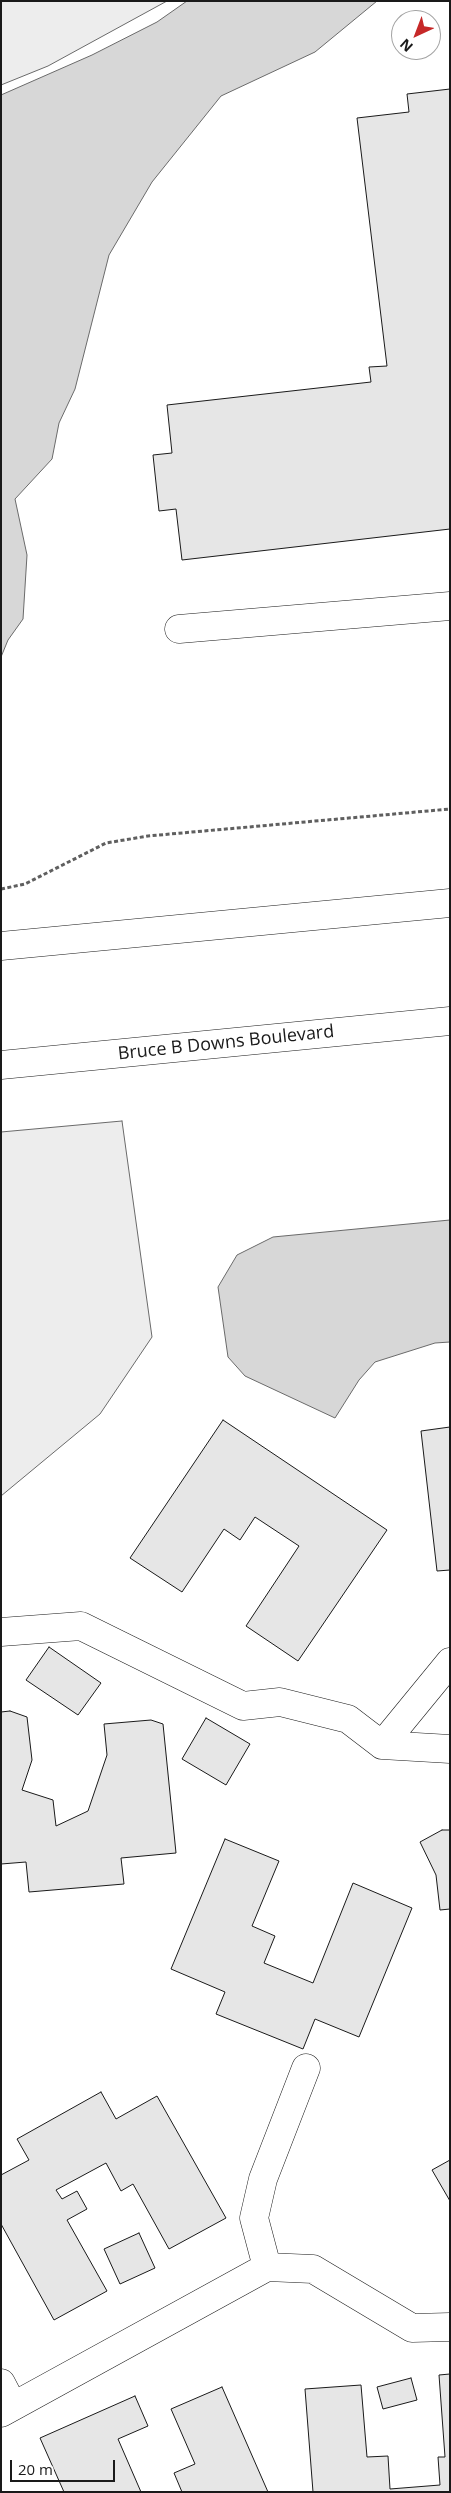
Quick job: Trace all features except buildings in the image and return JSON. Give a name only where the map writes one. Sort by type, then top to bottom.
[{"type":"street","points":[[179,629],[450,606]]},
{"type":"street","points":[[1,946],[450,903]]},
{"type":"street","name":"Bruce B Downs Boulevard","points":[[1,1065],[450,1020]]},
{"type":"street","points":[[1,1632],[82,1626],[243,1706],[280,1702],[348,1719],[382,1745],[450,1749]]},
{"type":"street","points":[[382,1745],[450,1662]]},
{"type":"street","points":[[268,2267],[254,2218],[264,2179],[306,2068]]},
{"type":"street","points":[[5,2401],[268,2267],[313,2269],[412,2328],[450,2327]]},
{"type":"path","points":[[1,889],[25,884],[106,843],[148,836],[450,809]]},
{"type":"shaded area","points":[[1,1],[167,1],[48,66],[1,85]]},
{"type":"shaded area","points":[[187,1],[377,1],[315,52],[221,96],[152,182],[109,255],[75,389],[59,423],[52,459],[15,499],[27,555],[23,619],[8,640],[1,657],[1,95],[92,55],[157,22]]},
{"type":"shaded area","points":[[122,1121],[152,1337],[100,1414],[1,1496],[1,1132]]},
{"type":"shaded area","points":[[450,1220],[450,1342],[435,1343],[375,1362],[359,1380],[335,1418],[245,1376],[228,1357],[218,1287],[237,1255],[273,1237]]}]
